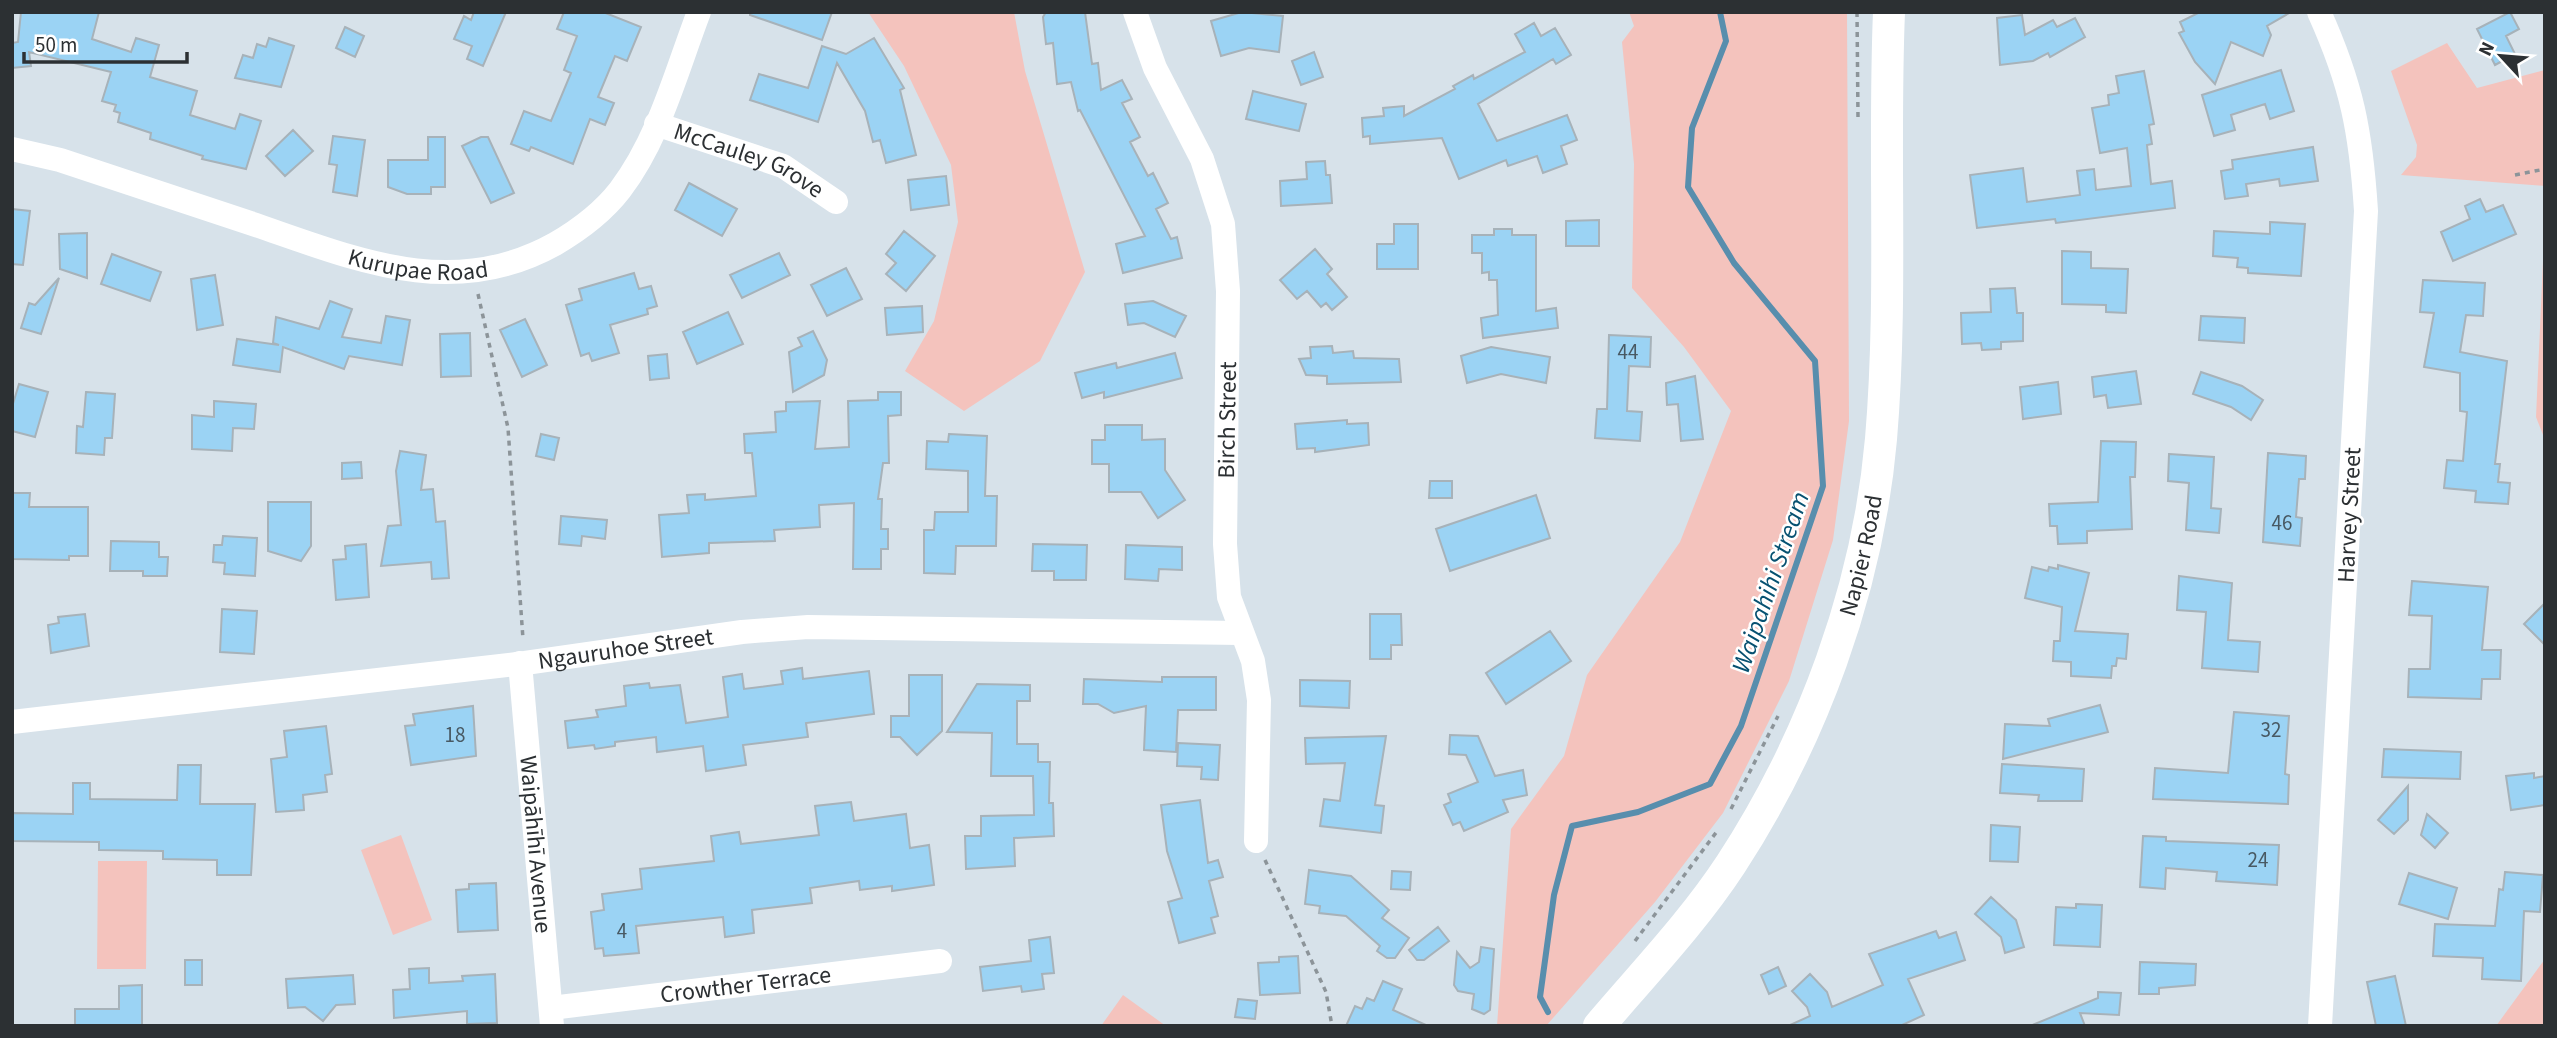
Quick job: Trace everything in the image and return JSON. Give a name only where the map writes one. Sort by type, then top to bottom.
[{"type":"main road","name":"Napier Road","points":[[1600,1026],[1689,921],[1730,866],[1755,824],[1791,755],[1851,600],[1869,525],[1881,429],[1887,328],[1885,181],[1889,12]]},
{"type":"street","name":"Kurupae Road","points":[[12,149],[60,160],[353,258],[420,272],[473,271],[538,253],[587,222],[618,192],[648,146],[699,12]]},
{"type":"street","name":"Birch Street","points":[[1135,12],[1156,68],[1202,159],[1223,224],[1228,291],[1225,544],[1229,597],[1253,661],[1259,700],[1256,841]]},
{"type":"street","name":"Harvey Street","points":[[2319,12],[2350,89],[2362,148],[2367,211],[2320,1026]]},
{"type":"street","name":"McCauley Grove","points":[[656,124],[783,166],[836,202]]},
{"type":"street","name":"Ngauruhoe Street","points":[[12,722],[522,663],[742,632],[808,627],[1241,633]]},
{"type":"street","name":"Waipāhīhī Avenue","points":[[522,663],[551,1017]]},
{"type":"street","name":"Crowther Terrace","points":[[551,1017],[940,961]]},
{"type":"path","points":[[1857,12],[1858,129]]},
{"type":"path","points":[[2515,175],[2545,169]]},
{"type":"path","points":[[473,271],[508,428],[522,663]]},
{"type":"path","points":[[1629,949],[1725,821],[1783,706]]},
{"type":"path","points":[[1256,841],[1326,992],[1332,1026]]},
{"type":"shaded area","points":[[868,12],[1014,12],[1025,71],[1085,272],[1040,361],[964,411],[905,371],[934,321],[958,222],[951,165],[904,66]]},
{"type":"shaded area","points":[[1629,12],[1847,12],[1849,421],[1833,540],[1789,681],[1723,813],[1655,902],[1546,1026],[1497,1026],[1511,829],[1564,756],[1587,675],[1680,542],[1731,411],[1684,347],[1632,288],[1634,164],[1622,42],[1634,26]]},
{"type":"shaded area","points":[[2447,43],[2477,88],[2545,70],[2545,186],[2401,175],[2416,157],[2417,145],[2391,71]]},
{"type":"shaded area","points":[[2545,216],[2545,440],[2536,417]]},
{"type":"shaded area","points":[[401,835],[432,920],[393,935],[361,850]]},
{"type":"shaded area","points":[[98,861],[147,861],[146,969],[97,969]]},
{"type":"shaded area","points":[[2545,959],[2545,1026],[2496,1026]]},
{"type":"shaded area","points":[[1123,995],[1166,1026],[1101,1026]]},
{"type":"building","points":[[21,12],[99,12],[92,39],[131,52],[136,38],[159,45],[150,77],[197,91],[190,115],[235,129],[240,114],[261,121],[246,169],[202,159],[203,156],[150,139],[151,133],[118,122],[120,113],[114,111],[116,105],[102,101],[111,72],[29,52],[31,66],[12,68],[12,43],[18,42]]},
{"type":"building","points":[[474,12],[506,12],[483,66],[467,59],[472,46],[454,39],[464,16],[471,20]]},
{"type":"building","points":[[564,12],[603,12],[641,27],[627,61],[615,56],[598,97],[614,103],[605,125],[590,119],[573,164],[531,147],[529,151],[511,144],[524,111],[551,121],[571,73],[564,70],[577,36],[557,29]]},
{"type":"building","points":[[750,12],[832,12],[822,40],[750,15]]},
{"type":"building","points":[[1046,12],[1085,12],[1092,64],[1098,63],[1101,90],[1122,80],[1132,99],[1122,103],[1140,137],[1130,142],[1148,176],[1153,173],[1168,203],[1156,209],[1171,239],[1177,237],[1182,258],[1123,273],[1116,244],[1145,236],[1080,110],[1078,111],[1071,82],[1057,84],[1053,43],[1046,44],[1043,17]]},
{"type":"building","points":[[1242,12],[1283,16],[1279,52],[1249,48],[1221,56],[1211,21]]},
{"type":"building","points":[[2200,12],[2291,12],[2267,26],[2271,35],[2263,56],[2231,42],[2215,84],[2195,62],[2179,33],[2184,31],[2180,22]]},
{"type":"building","points":[[2510,12],[2519,29],[2506,36],[2515,54],[2495,65],[2477,29]]},
{"type":"building","points":[[2022,15],[2025,35],[2053,20],[2057,27],[2075,18],[2085,37],[2050,57],[2048,53],[2033,61],[2000,65],[1997,18]]},
{"type":"building","points":[[1534,23],[1541,36],[1555,28],[1571,55],[1556,64],[1553,59],[1478,104],[1497,141],[1567,115],[1577,140],[1561,146],[1567,164],[1543,173],[1537,156],[1508,166],[1506,160],[1459,179],[1442,138],[1370,144],[1370,136],[1363,137],[1362,118],[1384,116],[1383,108],[1404,106],[1404,116],[1455,89],[1453,86],[1473,75],[1474,79],[1525,52],[1515,34]]},
{"type":"building","points":[[345,27],[364,36],[355,57],[336,48]]},
{"type":"building","points":[[269,38],[294,46],[281,87],[235,78],[243,55],[253,58],[257,44],[266,47]]},
{"type":"building","points":[[874,38],[904,88],[900,90],[916,155],[886,163],[880,140],[873,142],[865,111],[837,63],[818,122],[750,100],[759,74],[808,88],[822,46],[846,54]]},
{"type":"building","points":[[1314,52],[1323,77],[1301,85],[1292,61]]},
{"type":"building","points":[[2281,70],[2294,111],[2270,119],[2265,104],[2231,115],[2235,130],[2214,136],[2202,95]]},
{"type":"building","points":[[2144,71],[2154,124],[2149,125],[2152,144],[2147,145],[2151,184],[2172,181],[2175,208],[2056,223],[2055,219],[1977,228],[1970,175],[2023,168],[2027,202],[2080,195],[2077,171],[2094,169],[2096,190],[2131,186],[2127,148],[2100,153],[2092,108],[2109,105],[2108,95],[2119,93],[2116,76]]},
{"type":"building","points":[[1253,91],[1306,104],[1299,131],[1246,119]]},
{"type":"building","points":[[293,130],[313,151],[285,176],[266,156]]},
{"type":"building","points":[[333,136],[365,140],[357,196],[333,192],[337,165],[329,164]]},
{"type":"building","points":[[428,137],[445,137],[445,187],[431,187],[431,194],[407,194],[388,187],[388,160],[428,160]]},
{"type":"building","points":[[481,137],[488,137],[514,193],[491,203],[462,146]]},
{"type":"building","points":[[2313,147],[2318,181],[2280,186],[2279,179],[2246,184],[2248,196],[2225,199],[2221,171],[2233,169],[2232,160]]},
{"type":"building","points":[[1325,161],[1326,175],[1330,175],[1332,203],[1281,206],[1280,181],[1307,179],[1306,162]]},
{"type":"building","points":[[946,176],[949,205],[911,210],[908,180]]},
{"type":"building","points":[[689,183],[737,209],[722,236],[675,210]]},
{"type":"building","points":[[2480,199],[2486,212],[2503,205],[2516,234],[2453,261],[2441,232],[2470,219],[2465,206]]},
{"type":"building","points":[[12,209],[30,211],[23,265],[12,264]]},
{"type":"building","points":[[1599,220],[1599,246],[1566,246],[1566,221]]},
{"type":"building","points":[[2270,222],[2305,224],[2301,276],[2248,273],[2248,268],[2237,267],[2238,258],[2213,256],[2214,231],[2270,234]]},
{"type":"building","points":[[1394,224],[1418,224],[1418,269],[1377,269],[1377,244],[1394,244]]},
{"type":"building","points":[[1494,229],[1512,229],[1512,235],[1536,235],[1536,311],[1556,308],[1558,328],[1483,338],[1481,318],[1498,315],[1497,280],[1489,280],[1489,272],[1482,273],[1482,253],[1472,253],[1472,235],[1494,235]]},
{"type":"building","points":[[904,231],[935,256],[906,291],[886,274],[896,263],[886,254]]},
{"type":"building","points":[[87,233],[87,278],[60,269],[59,234]]},
{"type":"building","points":[[1315,249],[1332,269],[1327,274],[1347,297],[1332,310],[1326,303],[1321,307],[1307,291],[1297,299],[1280,280]]},
{"type":"building","points":[[2062,251],[2091,252],[2091,268],[2128,269],[2126,313],[2106,312],[2106,305],[2062,304]]},
{"type":"building","points":[[779,253],[790,275],[742,298],[730,275]]},
{"type":"building","points":[[112,254],[161,272],[150,301],[101,284]]},
{"type":"building","points":[[846,268],[862,299],[827,316],[811,285]]},
{"type":"building","points":[[634,273],[639,289],[651,286],[657,306],[647,309],[648,314],[610,325],[619,353],[592,361],[589,353],[581,356],[566,305],[582,300],[579,289]]},
{"type":"building","points":[[215,275],[223,325],[197,330],[191,279]]},
{"type":"building","points":[[59,278],[41,334],[21,328],[29,303],[35,305]]},
{"type":"building","points":[[2423,280],[2485,283],[2483,316],[2466,315],[2460,352],[2507,361],[2495,464],[2500,464],[2498,482],[2510,483],[2508,504],[2475,502],[2476,491],[2444,488],[2447,460],[2463,461],[2467,412],[2460,411],[2460,373],[2424,367],[2434,313],[2420,312]]},
{"type":"building","points":[[2015,288],[2017,313],[2023,313],[2023,341],[2001,342],[2001,349],[1982,350],[1981,343],[1962,344],[1961,313],[1991,312],[1990,289]]},
{"type":"building","points":[[330,301],[352,309],[342,337],[381,343],[386,316],[410,320],[402,365],[349,356],[344,369],[283,347],[280,372],[233,365],[237,339],[279,345],[273,343],[276,317],[319,329]]},
{"type":"building","points":[[1153,301],[1186,316],[1175,337],[1144,323],[1128,325],[1125,304]]},
{"type":"building","points":[[922,306],[923,332],[887,335],[885,308]]},
{"type":"building","points":[[728,312],[743,344],[697,364],[683,332]]},
{"type":"building","points":[[2201,316],[2245,318],[2244,343],[2199,340]]},
{"type":"building","points":[[525,319],[547,365],[522,377],[500,330]]},
{"type":"building","points":[[813,331],[827,360],[824,375],[793,392],[789,352],[802,346],[798,338]]},
{"type":"building","points":[[470,333],[471,376],[441,377],[440,334]]},
{"type":"building","points":[[1609,335],[1651,337],[1650,367],[1629,366],[1627,411],[1642,412],[1640,441],[1595,438],[1597,409],[1607,409]]},
{"type":"building","points":[[1332,346],[1333,353],[1353,351],[1354,358],[1399,359],[1401,382],[1327,384],[1327,376],[1306,375],[1299,359],[1311,358],[1310,347]]},
{"type":"building","points":[[1491,347],[1550,357],[1546,383],[1501,374],[1467,383],[1461,356]]},
{"type":"building","points":[[1175,353],[1182,378],[1104,398],[1104,392],[1082,398],[1075,373],[1116,363],[1117,368]]},
{"type":"building","points":[[667,354],[669,378],[650,380],[648,356]]},
{"type":"building","points":[[2136,371],[2141,404],[2108,408],[2106,395],[2094,397],[2092,377]]},
{"type":"building","points":[[2201,372],[2242,386],[2263,400],[2251,420],[2231,407],[2193,394]]},
{"type":"building","points":[[1695,376],[1703,439],[1681,441],[1678,404],[1667,405],[1666,383]]},
{"type":"building","points":[[2058,382],[2061,414],[2023,419],[2020,387]]},
{"type":"building","points":[[19,384],[48,392],[35,437],[12,431],[12,407]]},
{"type":"building","points":[[86,392],[115,394],[112,438],[105,438],[104,455],[76,453],[77,426],[83,427]]},
{"type":"building","points":[[878,392],[901,392],[901,415],[888,416],[889,463],[883,463],[878,499],[882,499],[881,529],[888,529],[888,549],[881,549],[881,569],[853,569],[854,503],[819,505],[820,527],[774,530],[775,541],[709,543],[709,553],[662,557],[659,515],[689,513],[687,495],[705,494],[705,500],[756,496],[752,453],[745,453],[744,434],[776,432],[775,412],[786,411],[786,402],[820,401],[815,449],[849,447],[848,401],[878,400]]},
{"type":"building","points":[[214,401],[256,404],[254,429],[233,428],[232,451],[192,449],[192,415],[214,417]]},
{"type":"building","points":[[1347,420],[1347,424],[1368,423],[1369,445],[1315,452],[1315,448],[1297,449],[1295,424]]},
{"type":"building","points":[[1105,425],[1142,425],[1142,440],[1165,439],[1165,470],[1185,500],[1158,518],[1141,492],[1109,492],[1109,464],[1092,464],[1092,440],[1105,440]]},
{"type":"building","points":[[541,434],[559,438],[554,460],[536,456]]},
{"type":"building","points":[[949,434],[987,436],[985,496],[997,496],[996,546],[956,546],[955,574],[924,573],[924,530],[934,530],[935,512],[968,512],[968,471],[926,469],[927,441],[948,442]]},
{"type":"building","points":[[2101,441],[2136,442],[2135,477],[2130,477],[2132,529],[2087,531],[2087,543],[2058,544],[2057,526],[2050,526],[2049,504],[2098,502]]},
{"type":"building","points":[[400,451],[426,455],[421,490],[433,489],[436,522],[445,521],[449,578],[432,579],[431,562],[381,566],[388,526],[401,525],[396,471]]},
{"type":"building","points":[[2268,453],[2306,456],[2305,479],[2299,479],[2296,517],[2302,518],[2300,546],[2263,542]]},
{"type":"building","points":[[2169,454],[2214,457],[2211,508],[2221,509],[2219,533],[2186,530],[2189,483],[2168,481]]},
{"type":"building","points":[[361,462],[362,478],[342,479],[342,463]]},
{"type":"building","points":[[1430,481],[1452,481],[1452,498],[1429,498]]},
{"type":"building","points":[[12,493],[30,493],[29,507],[88,507],[88,556],[69,556],[69,560],[12,559]]},
{"type":"building","points":[[1536,495],[1550,538],[1450,571],[1436,529]]},
{"type":"building","points":[[268,502],[311,502],[311,546],[301,561],[268,551]]},
{"type":"building","points":[[561,516],[607,520],[605,539],[582,536],[581,546],[559,544]]},
{"type":"building","points":[[223,536],[257,538],[255,576],[224,574],[225,563],[213,562],[214,545],[222,545]]},
{"type":"building","points":[[111,541],[159,542],[159,557],[168,557],[167,576],[143,576],[143,571],[110,571]]},
{"type":"building","points":[[366,544],[369,597],[336,600],[333,560],[346,559],[345,546]]},
{"type":"building","points":[[1033,544],[1087,545],[1086,580],[1054,580],[1054,571],[1032,571]]},
{"type":"building","points":[[1126,545],[1182,547],[1182,570],[1159,569],[1158,581],[1125,579]]},
{"type":"building","points":[[2058,565],[2089,573],[2075,631],[2128,634],[2126,659],[2117,658],[2116,666],[2112,666],[2111,678],[2071,676],[2071,662],[2053,661],[2054,641],[2060,641],[2062,607],[2025,598],[2032,567],[2048,571],[2049,567],[2058,569]]},
{"type":"building","points":[[2179,576],[2232,583],[2228,640],[2260,642],[2258,672],[2202,668],[2206,612],[2177,610]]},
{"type":"building","points":[[2412,581],[2488,587],[2482,650],[2501,650],[2500,679],[2482,679],[2481,699],[2408,697],[2409,669],[2430,669],[2432,616],[2409,615]]},
{"type":"building","points":[[2545,603],[2545,645],[2524,624]]},
{"type":"building","points":[[222,609],[257,611],[254,654],[220,652]]},
{"type":"building","points":[[85,614],[89,646],[51,653],[48,625],[59,623],[58,617]]},
{"type":"building","points":[[1370,614],[1401,614],[1402,645],[1391,645],[1391,659],[1370,659]]},
{"type":"building","points":[[1550,631],[1571,661],[1506,704],[1486,673]]},
{"type":"building","points":[[802,668],[803,679],[869,671],[874,714],[806,723],[808,737],[743,745],[746,765],[706,771],[703,746],[657,752],[656,737],[615,742],[615,746],[595,749],[594,745],[568,748],[565,721],[598,717],[596,710],[626,706],[624,686],[649,683],[650,688],[680,685],[686,723],[728,717],[723,677],[742,674],[744,689],[783,684],[781,671]]},
{"type":"building","points":[[909,675],[942,675],[942,731],[917,755],[900,737],[891,737],[891,716],[909,716]]},
{"type":"building","points":[[1162,677],[1216,677],[1216,710],[1178,710],[1176,752],[1144,750],[1146,706],[1114,713],[1098,704],[1083,704],[1084,679],[1162,682]]},
{"type":"building","points":[[1300,680],[1350,681],[1349,708],[1300,706]]},
{"type":"building","points":[[977,684],[1030,685],[1030,701],[1017,701],[1017,744],[1038,744],[1038,762],[1050,762],[1049,803],[1053,803],[1054,836],[1014,838],[1015,866],[966,869],[965,836],[981,836],[981,816],[1034,815],[1033,776],[991,776],[992,733],[947,732]]},
{"type":"building","points":[[2100,705],[2108,732],[2003,759],[2005,724],[2050,726],[2048,719]]},
{"type":"building","points":[[473,706],[476,756],[411,765],[405,726],[415,725],[413,714]]},
{"type":"building","points":[[2234,712],[2289,716],[2285,774],[2289,775],[2288,804],[2153,799],[2155,768],[2228,773]]},
{"type":"building","points":[[326,726],[332,774],[325,775],[327,792],[303,795],[304,810],[276,812],[271,759],[287,757],[284,731]]},
{"type":"building","points":[[1450,735],[1478,736],[1495,776],[1523,770],[1527,795],[1503,800],[1508,812],[1464,831],[1460,822],[1453,825],[1444,805],[1451,802],[1448,794],[1478,782],[1466,755],[1449,754]]},
{"type":"building","points":[[1386,736],[1375,805],[1384,806],[1381,833],[1320,826],[1324,799],[1340,801],[1345,763],[1306,764],[1305,738]]},
{"type":"building","points":[[1178,743],[1220,745],[1218,780],[1201,779],[1202,767],[1177,766]]},
{"type":"building","points":[[2384,749],[2461,752],[2460,779],[2382,777]]},
{"type":"building","points":[[2002,764],[2084,769],[2082,801],[2038,801],[2039,795],[2000,793]]},
{"type":"building","points":[[178,765],[201,765],[200,804],[255,804],[251,875],[217,875],[217,860],[163,859],[163,851],[99,850],[99,842],[12,841],[12,813],[73,814],[73,783],[90,783],[90,799],[177,800]]},
{"type":"building","points":[[2534,773],[2534,778],[2545,776],[2545,805],[2511,810],[2506,776]]},
{"type":"building","points":[[2408,786],[2408,820],[2394,834],[2378,820]]},
{"type":"building","points":[[1200,800],[1208,863],[1218,860],[1223,877],[1209,881],[1218,916],[1211,918],[1215,933],[1179,943],[1168,902],[1182,898],[1167,851],[1161,805]]},
{"type":"building","points":[[851,802],[854,821],[906,814],[910,848],[929,845],[934,885],[892,891],[892,886],[860,890],[859,881],[810,888],[812,903],[752,910],[754,933],[725,937],[723,917],[636,926],[639,953],[604,956],[603,948],[595,949],[591,912],[604,910],[602,894],[642,889],[640,869],[714,861],[711,836],[739,832],[741,844],[819,835],[815,806]]},
{"type":"building","points":[[2427,814],[2448,833],[2435,848],[2421,835]]},
{"type":"building","points":[[1991,825],[2020,827],[2018,862],[1990,861]]},
{"type":"building","points":[[2143,836],[2166,837],[2166,841],[2279,845],[2277,885],[2216,881],[2217,872],[2166,868],[2165,889],[2140,887]]},
{"type":"building","points":[[1309,870],[1351,876],[1389,910],[1382,918],[1409,938],[1395,958],[1387,958],[1377,951],[1380,946],[1346,916],[1319,913],[1320,906],[1305,904]]},
{"type":"building","points":[[1392,871],[1411,872],[1410,890],[1391,889]]},
{"type":"building","points":[[2505,872],[2543,875],[2540,912],[2524,911],[2521,981],[2482,979],[2483,958],[2433,956],[2435,924],[2495,926],[2499,889],[2503,890]]},
{"type":"building","points":[[2409,873],[2457,888],[2448,919],[2399,904]]},
{"type":"building","points":[[496,883],[498,930],[458,932],[456,890],[469,889],[469,884]]},
{"type":"building","points":[[1991,897],[2016,920],[2024,947],[2005,953],[2001,937],[1975,914]]},
{"type":"building","points":[[2076,904],[2102,905],[2100,947],[2054,945],[2056,907],[2076,908]]},
{"type":"building","points":[[1438,927],[1449,941],[1424,960],[1417,960],[1409,950]]},
{"type":"building","points":[[1936,931],[1939,938],[1956,932],[1965,960],[1908,979],[1924,1015],[1900,1026],[1788,1026],[1810,1016],[1807,1007],[1792,991],[1810,974],[1827,992],[1832,1007],[1883,985],[1869,954]]},
{"type":"building","points":[[1050,937],[1054,973],[1042,974],[1044,989],[1022,992],[1021,986],[983,991],[980,967],[1031,961],[1029,940]]},
{"type":"building","points":[[1481,947],[1494,949],[1490,1010],[1484,1014],[1472,1009],[1474,994],[1458,991],[1454,985],[1457,952],[1470,968],[1479,962]]},
{"type":"building","points":[[1298,956],[1300,993],[1260,995],[1258,963],[1279,962],[1279,957]]},
{"type":"building","points":[[185,960],[202,960],[202,985],[185,985]]},
{"type":"building","points":[[2140,962],[2196,964],[2195,985],[2159,988],[2159,994],[2139,994]]},
{"type":"building","points":[[1778,967],[1786,986],[1769,994],[1761,975]]},
{"type":"building","points":[[429,968],[429,983],[463,981],[462,976],[495,974],[497,1023],[467,1024],[467,1011],[394,1018],[393,990],[410,989],[409,969]]},
{"type":"building","points":[[353,975],[355,1004],[336,1005],[323,1021],[305,1007],[288,1008],[286,979]]},
{"type":"building","points":[[2395,976],[2406,1026],[2376,1026],[2367,982]]},
{"type":"building","points":[[1383,981],[1402,989],[1393,1010],[1428,1026],[1346,1026],[1355,1006],[1362,1009],[1367,998],[1374,1001]]},
{"type":"building","points":[[142,985],[142,1026],[75,1026],[75,1009],[119,1009],[119,986]]},
{"type":"building","points":[[2098,992],[2121,993],[2119,1015],[2080,1013],[2085,1026],[2030,1026],[2098,998]]},
{"type":"building","points":[[1238,999],[1257,1001],[1255,1019],[1235,1017]]},
{"type":"waterway","name":"Waipahihi Stream","points":[[1548,1012],[1540,997],[1554,895],[1572,826],[1638,812],[1710,784],[1741,726],[1823,486],[1815,361],[1734,263],[1688,187],[1692,128],[1726,41],[1720,12]]}]
